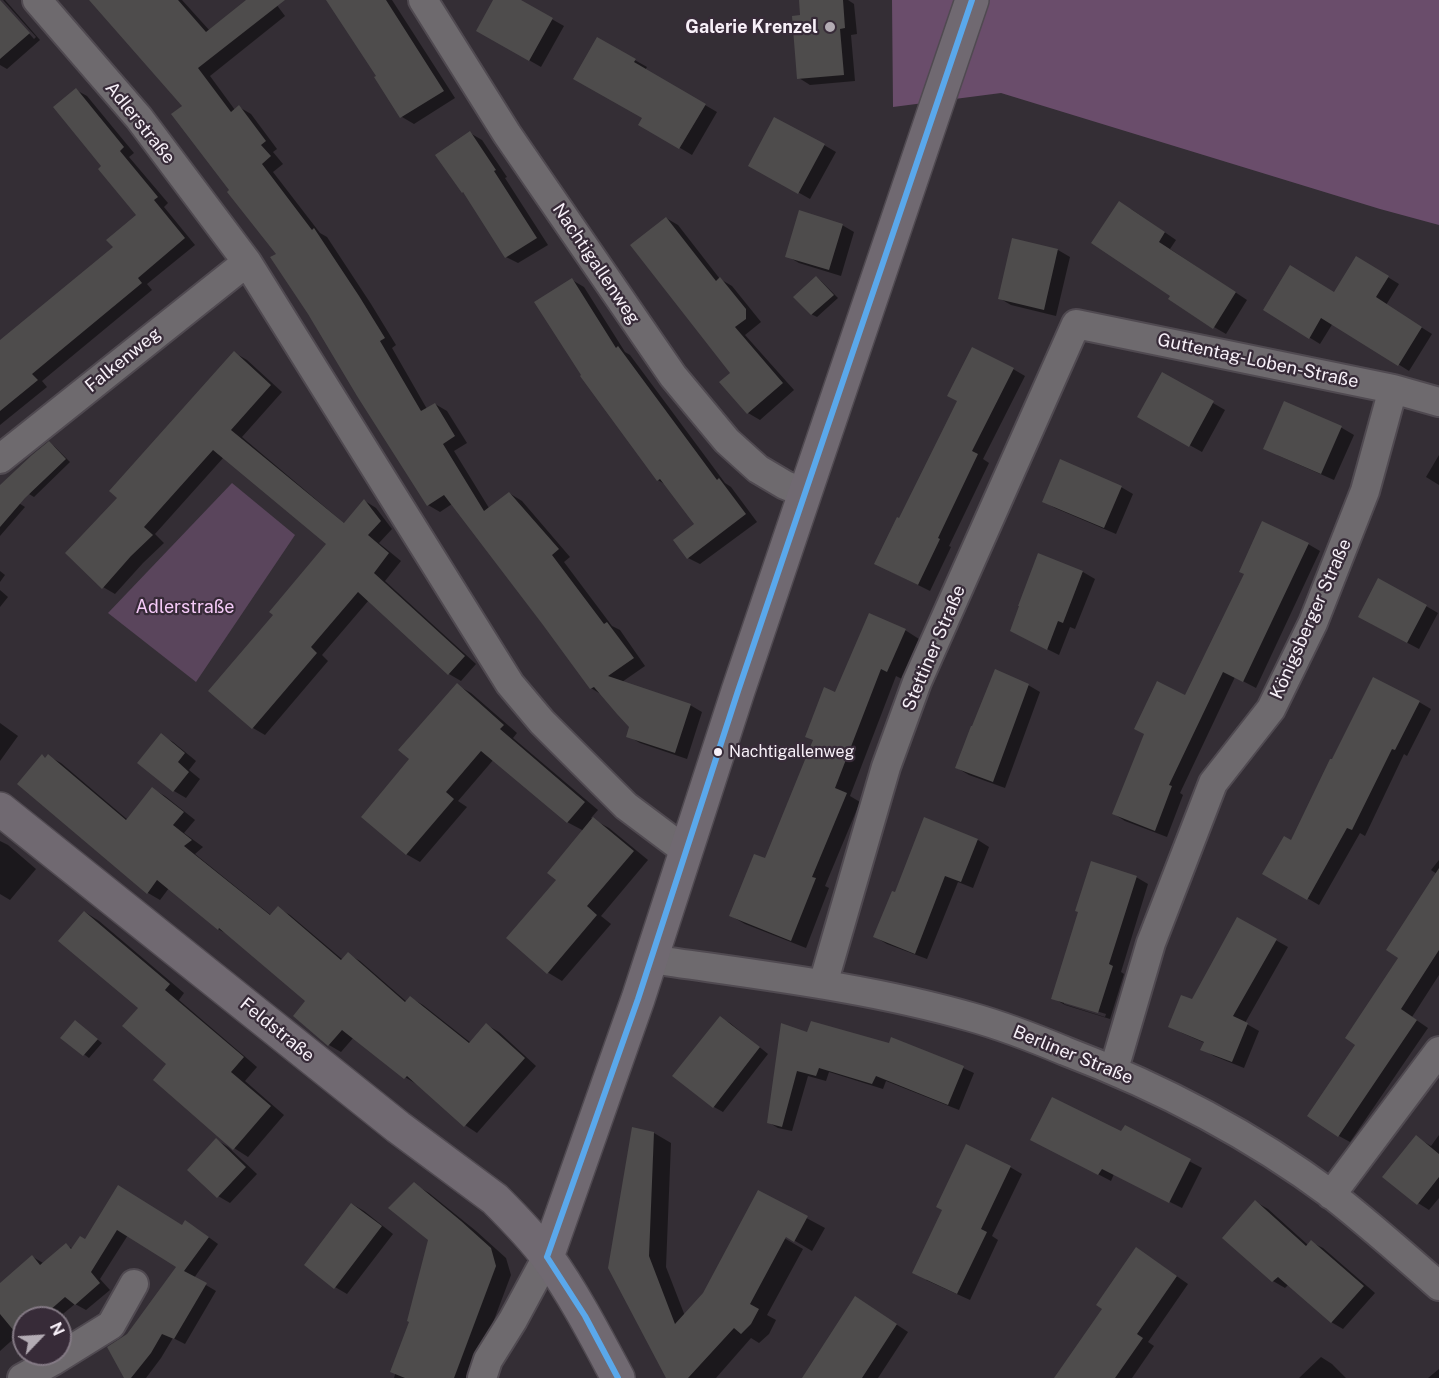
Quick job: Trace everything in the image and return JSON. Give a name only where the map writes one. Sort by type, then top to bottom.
[{"type":"street","name":"Adlerstraße","points":[[38,0],[139,118],[247,262],[510,684],[542,722],[626,806],[686,851]]},
{"type":"street","name":"Nachtigallenweg","points":[[423,0],[507,134],[673,376],[727,441],[758,469],[785,486],[805,493]]},
{"type":"street","points":[[482,1378],[489,1360],[547,1257],[596,1120],[972,0]]},
{"type":"street","name":"Falkenweg","points":[[0,459],[247,262]]},
{"type":"street","name":"Guttentag-Loben-Straße","points":[[1077,324],[1393,389],[1439,402]]},
{"type":"street","name":"Stettiner Straße","points":[[823,984],[886,767],[917,682],[1077,324]]},
{"type":"street","name":"Königsberger Straße","points":[[1114,1069],[1151,943],[1213,783],[1271,709],[1313,622],[1365,491],[1393,389]]},
{"type":"street","name":"Feldstraße","points":[[0,809],[398,1127],[495,1199],[547,1257],[585,1316],[618,1378]]},
{"type":"street","name":"Berliner Straße","points":[[650,959],[823,984],[916,1003],[972,1017],[1114,1069],[1186,1104],[1252,1141],[1331,1195],[1439,1286]]},
{"type":"street","points":[[1331,1195],[1439,1051]]},
{"type":"street","points":[[22,1378],[111,1325],[134,1284]]},
{"type":"green space","name":"Adlerstraße","points":[[232,483],[295,535],[196,682],[108,613]]},
{"type":"shaded area","points":[[892,0],[1439,0],[1439,225],[1001,93],[893,107]]},
{"type":"building","points":[[0,0],[30,33],[0,59]]},
{"type":"building","points":[[89,0],[178,0],[206,32],[246,0],[285,0],[198,68],[231,112],[239,105],[266,141],[261,145],[271,156],[262,164],[312,230],[314,228],[359,296],[385,338],[380,341],[421,411],[435,403],[455,436],[443,444],[484,511],[509,492],[559,549],[552,555],[604,624],[607,622],[634,658],[608,676],[691,704],[675,753],[626,737],[629,727],[594,687],[590,689],[444,495],[427,506],[270,257],[276,254],[227,192],[229,190],[171,114],[182,106]]},
{"type":"building","points":[[326,0],[386,0],[444,91],[400,118],[374,77],[376,76]]},
{"type":"building","points":[[493,0],[521,0],[553,18],[529,61],[476,31]]},
{"type":"building","points":[[799,0],[843,0],[845,28],[840,29],[844,75],[797,79],[792,16],[800,15]]},
{"type":"building","points":[[597,37],[636,59],[634,62],[706,104],[679,149],[638,125],[642,118],[573,79]]},
{"type":"building","points":[[76,88],[124,147],[120,151],[158,197],[154,200],[185,238],[138,278],[142,283],[32,374],[38,380],[0,411],[0,340],[113,247],[106,240],[136,215],[98,169],[101,166],[53,107]]},
{"type":"building","points":[[774,117],[825,144],[798,194],[748,166]]},
{"type":"building","points":[[470,131],[537,238],[505,258],[463,192],[435,155]]},
{"type":"building","points":[[1119,201],[1165,232],[1159,242],[1236,292],[1213,329],[1168,299],[1170,296],[1091,243]]},
{"type":"building","points":[[799,210],[843,224],[829,270],[785,257]]},
{"type":"building","points":[[666,217],[716,281],[720,277],[746,309],[746,319],[735,327],[783,383],[747,414],[719,382],[730,373],[630,245]]},
{"type":"building","points":[[1012,238],[1058,249],[1044,310],[998,299]]},
{"type":"building","points":[[1356,256],[1389,276],[1376,297],[1422,327],[1398,366],[1321,318],[1309,339],[1263,310],[1290,265],[1334,292]]},
{"type":"building","points":[[816,276],[834,295],[811,315],[793,297]]},
{"type":"building","points":[[572,278],[616,348],[618,346],[717,480],[719,478],[746,514],[687,559],[673,540],[694,524],[660,479],[657,481],[580,376],[534,302]]},
{"type":"building","points":[[972,347],[1014,368],[972,451],[978,454],[918,585],[874,564],[957,401],[947,396]]},
{"type":"building","points":[[234,351],[271,385],[231,430],[344,523],[364,499],[381,521],[368,535],[389,553],[374,573],[465,656],[448,675],[358,592],[311,647],[317,653],[252,729],[208,691],[273,615],[269,612],[326,544],[213,450],[144,527],[153,535],[102,589],[65,553],[117,498],[109,491]]},
{"type":"building","points":[[1162,372],[1214,401],[1189,447],[1137,417]]},
{"type":"building","points":[[1284,401],[1342,426],[1321,474],[1263,449]]},
{"type":"building","points":[[49,441],[66,459],[25,498],[0,527],[0,485]]},
{"type":"building","points":[[1060,459],[1122,486],[1104,528],[1042,502]]},
{"type":"building","points":[[1262,521],[1309,543],[1243,682],[1223,672],[1169,785],[1172,786],[1155,831],[1112,814],[1144,734],[1134,729],[1157,681],[1185,695],[1244,574],[1239,572]]},
{"type":"building","points":[[1038,553],[1083,571],[1063,623],[1058,621],[1047,650],[1010,631]]},
{"type":"building","points":[[1378,578],[1427,605],[1407,643],[1358,617]]},
{"type":"building","points":[[869,613],[906,629],[887,672],[881,669],[835,788],[847,793],[812,877],[816,878],[791,941],[729,916],[754,854],[765,858],[813,740],[805,737],[824,687],[835,692]]},
{"type":"building","points":[[995,669],[1029,684],[993,782],[955,768]]},
{"type":"building","points":[[1373,677],[1420,701],[1395,750],[1392,749],[1352,830],[1347,828],[1307,900],[1262,874],[1284,836],[1291,840]]},
{"type":"building","points":[[457,683],[504,725],[500,729],[585,802],[567,823],[481,751],[446,792],[454,799],[406,855],[361,817],[409,759],[398,750]]},
{"type":"building","points":[[161,733],[185,753],[178,762],[189,772],[173,792],[137,763]]},
{"type":"building","points":[[42,754],[45,758],[48,754],[126,820],[152,787],[184,812],[173,825],[192,840],[184,846],[270,915],[278,906],[341,960],[348,952],[405,1002],[410,996],[469,1043],[486,1023],[525,1058],[464,1127],[407,1076],[404,1079],[342,1030],[328,1046],[293,1016],[305,1001],[219,928],[218,930],[157,880],[147,894],[17,784]]},
{"type":"building","points":[[593,817],[634,851],[587,906],[597,915],[547,974],[506,938],[556,880],[547,873]]},
{"type":"building","points":[[924,817],[978,839],[961,882],[945,876],[915,954],[873,937],[892,891],[895,892]]},
{"type":"building","points":[[1091,861],[1137,876],[1109,964],[1113,966],[1098,1013],[1051,999]]},
{"type":"building","points":[[1439,868],[1439,950],[1401,1009],[1417,1020],[1338,1137],[1307,1116],[1355,1045],[1345,1038],[1398,958],[1386,950]]},
{"type":"building","points":[[84,911],[170,984],[165,990],[244,1057],[231,1072],[271,1106],[233,1150],[153,1080],[166,1064],[122,1026],[138,1008],[58,941]]},
{"type":"building","points":[[1237,917],[1277,939],[1233,1016],[1248,1023],[1232,1062],[1200,1050],[1204,1042],[1168,1027],[1181,995],[1192,999]]},
{"type":"building","points":[[720,1016],[760,1047],[713,1108],[672,1076]]},
{"type":"building","points":[[75,1020],[98,1039],[83,1056],[60,1038]]},
{"type":"building","points":[[811,1021],[889,1043],[891,1037],[964,1066],[948,1105],[876,1076],[872,1084],[819,1068],[816,1076],[797,1071],[782,1127],[767,1123],[781,1023],[807,1032]]},
{"type":"building","points":[[1052,1097],[1121,1131],[1125,1125],[1191,1159],[1169,1203],[1102,1169],[1098,1175],[1030,1140]]},
{"type":"building","points":[[632,1127],[654,1132],[649,1256],[675,1324],[703,1293],[758,1190],[808,1216],[794,1242],[786,1237],[750,1304],[759,1309],[751,1324],[741,1334],[734,1328],[688,1378],[666,1378],[608,1268]]},
{"type":"building","points":[[1416,1135],[1439,1154],[1439,1177],[1417,1205],[1382,1177]]},
{"type":"building","points":[[216,1138],[246,1167],[217,1198],[187,1170]]},
{"type":"building","points":[[966,1144],[1011,1166],[981,1229],[987,1232],[957,1294],[912,1273],[942,1210],[936,1207]]},
{"type":"building","points":[[414,1182],[491,1248],[496,1266],[454,1378],[405,1378],[390,1372],[409,1322],[407,1321],[428,1240],[388,1208]]},
{"type":"building","points":[[118,1185],[182,1225],[185,1220],[209,1237],[184,1271],[207,1283],[174,1339],[162,1334],[151,1353],[131,1378],[124,1378],[107,1347],[127,1334],[176,1267],[117,1230],[91,1272],[100,1283],[75,1305],[65,1297],[55,1306],[12,1306],[12,1328],[0,1314],[0,1283],[32,1255],[40,1265],[66,1243],[71,1249],[80,1236],[85,1239]]},
{"type":"building","points":[[1255,1200],[1306,1246],[1311,1240],[1364,1286],[1331,1323],[1278,1277],[1272,1282],[1222,1238]]},
{"type":"building","points":[[351,1203],[382,1226],[334,1289],[304,1265]]},
{"type":"building","points":[[1136,1247],[1177,1276],[1137,1334],[1143,1338],[1115,1378],[1054,1378],[1102,1309],[1096,1305]]},
{"type":"building","points":[[855,1296],[897,1324],[862,1378],[802,1378]]},
{"type":"transit line","points":[[547,1257],[638,999],[738,691],[972,0]]},
{"type":"transit line","points":[[547,1257],[585,1316],[618,1378]]},
{"type":"place","name":"Galerie Krenzel","points":[[830,27]]},
{"type":"place","name":"Nachtigallenweg","points":[[718,752]]}]
